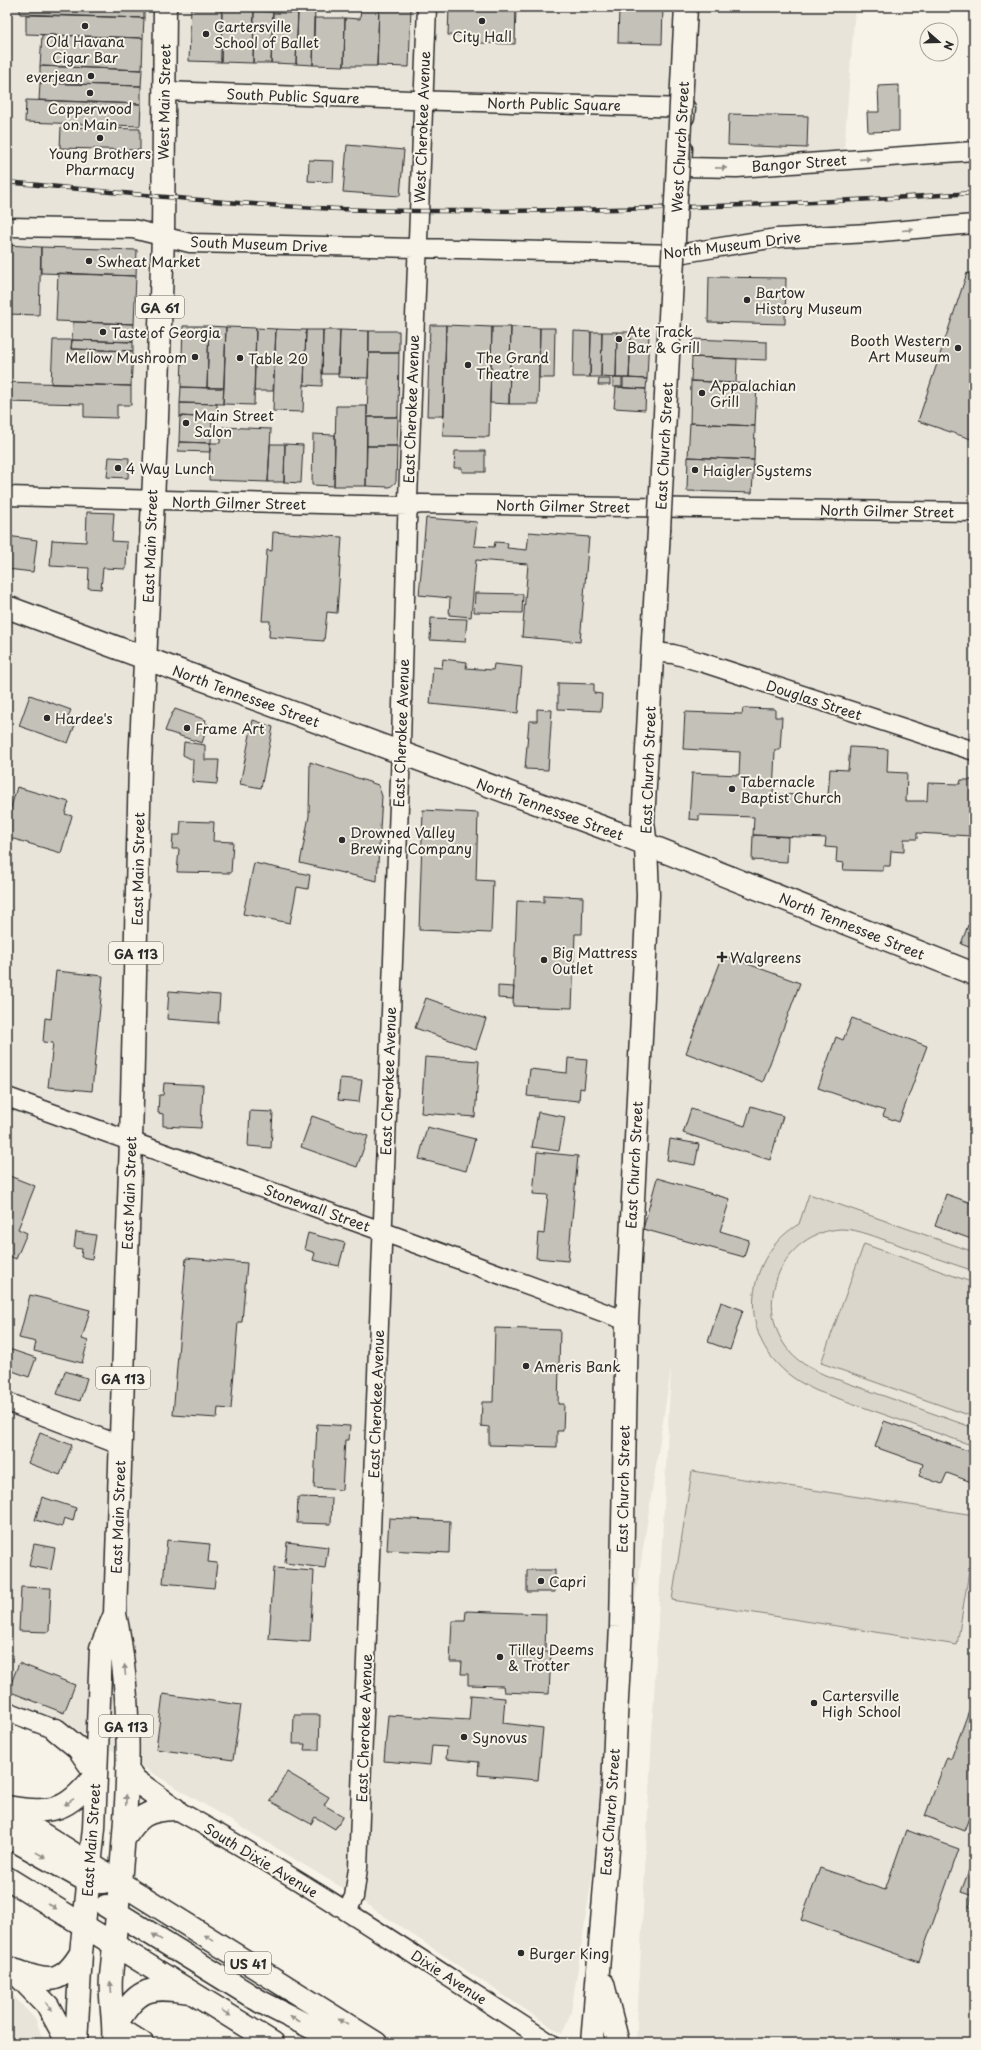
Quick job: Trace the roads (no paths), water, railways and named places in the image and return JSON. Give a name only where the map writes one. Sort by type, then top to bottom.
[{"type":"main road","name":"West Main Street","points":[[163,196],[165,7]]},
{"type":"main road","name":"West Church Street","points":[[672,287],[686,7]]},
{"type":"main road","name":"East Main Street","points":[[114,2035],[111,1980],[124,1839],[127,1769],[126,1685],[123,1652],[115,1614],[131,1141],[140,765],[146,659],[163,236],[163,196]]},
{"type":"main road","name":"East Church Street","points":[[589,2040],[598,1962],[613,1788],[621,1627],[627,1321],[648,895],[646,846],[643,822],[654,652],[672,287]]},
{"type":"main road","name":"North Tennessee Street","points":[[7,607],[618,833],[646,846],[719,872],[974,974]]},
{"type":"main road","name":"East Main Street","points":[[76,2043],[81,1953],[89,1880],[96,1774],[101,1648],[115,1614]]},
{"type":"main road","points":[[56,1730],[73,1730],[79,1727],[90,1717],[98,1704]]},
{"type":"main road","points":[[7,1808],[46,1811],[62,1807],[83,1791],[96,1774],[78,1748],[56,1730]]},
{"type":"main road","points":[[127,1769],[136,1781],[174,1809]]},
{"type":"main road","points":[[124,1839],[140,1818],[147,1813],[174,1809]]},
{"type":"main road","name":"US 41","points":[[7,1812],[89,1880],[120,1882],[376,2043]]},
{"type":"main road","points":[[7,1836],[89,1880],[117,1913],[261,2002],[342,2043]]},
{"type":"main road","points":[[7,1878],[273,2043]]},
{"type":"main road","points":[[10,1967],[36,1978],[47,1980],[56,1979],[73,1967],[81,1953]]},
{"type":"main road","points":[[598,1962],[618,2043]]},
{"type":"main road","points":[[10,1967],[48,2006],[68,2043]]},
{"type":"main road","points":[[142,2043],[114,2035],[134,1998],[154,1990],[169,1989],[193,1993]]},
{"type":"street","name":"West Cherokee Avenue","points":[[417,248],[427,7]]},
{"type":"street","name":"South Public Square","points":[[164,91],[422,101]]},
{"type":"street","name":"North Public Square","points":[[422,101],[686,108]]},
{"type":"street","name":"Bangor Street","points":[[686,108],[682,167],[737,168],[974,151]]},
{"type":"street","name":"North Museum Drive","points":[[417,248],[678,254],[776,238],[869,233],[974,224]]},
{"type":"street","name":"South Museum Drive","points":[[7,227],[133,230],[190,243],[417,248]]},
{"type":"street","name":"East Cherokee Avenue","points":[[347,1911],[354,1897],[358,1868],[401,753],[417,248]]},
{"type":"street","name":"East Church Street","points":[[665,508],[678,254]]},
{"type":"street","name":"North Gilmer Street","points":[[7,496],[152,501],[408,506],[421,504],[974,512]]},
{"type":"street","name":"Douglas Street","points":[[654,652],[673,654],[701,662],[974,751]]},
{"type":"street","name":"Stonewall Street","points":[[7,1096],[383,1231],[627,1321]]},
{"type":"street","points":[[7,1402],[120,1445]]},
{"type":"street","points":[[7,1711],[56,1730]]},
{"type":"street","name":"South Dixie Avenue","points":[[174,1809],[252,1853],[347,1911]]},
{"type":"street","name":"Dixie Avenue","points":[[347,1911],[550,2043]]},
{"type":"street","points":[[523,2025],[536,2043]]},
{"type":"railway","points":[[7,182],[161,197],[265,205],[420,211],[697,207],[974,193]]},
{"type":"place","name":"City Hall","points":[[482,21]]},
{"type":"place","name":"Old Havana Cigar Bar","points":[[85,26]]},
{"type":"place","name":"Cartersville School of Ballet","points":[[206,34]]},
{"type":"place","name":"everjean","points":[[91,76]]},
{"type":"place","name":"Copperwood on Main","points":[[90,93]]},
{"type":"place","name":"Young Brothers Pharmacy","points":[[100,138]]},
{"type":"place","name":"Swheat Market","points":[[89,261]]},
{"type":"place","name":"Bartow History Museum","points":[[747,300]]},
{"type":"place","name":"Taste of Georgia","points":[[103,332]]},
{"type":"place","name":"Ate Track Bar & Grill","points":[[619,339]]},
{"type":"place","name":"Booth Western Art Museum","points":[[958,348]]},
{"type":"place","name":"Mellow Mushroom","points":[[195,357]]},
{"type":"place","name":"Table 20","points":[[240,358]]},
{"type":"place","name":"The Grand Theatre","points":[[468,365]]},
{"type":"place","name":"Appalachian Grill","points":[[702,393]]},
{"type":"place","name":"Main Street Salon","points":[[186,423]]},
{"type":"place","name":"4 Way Lunch","points":[[118,468]]},
{"type":"place","name":"Haigler Systems","points":[[695,470]]},
{"type":"place","name":"Hardee's","points":[[47,718]]},
{"type":"place","name":"Frame Art","points":[[187,728]]},
{"type":"place","name":"Tabernacle Baptist Church","points":[[732,789]]},
{"type":"place","name":"Drowned Valley Brewing Company","points":[[342,840]]},
{"type":"place","name":"Walgreens","points":[[722,957]]},
{"type":"place","name":"Big Mattress Outlet","points":[[544,960]]},
{"type":"place","name":"Ameris Bank","points":[[526,1366]]},
{"type":"place","name":"Capri","points":[[541,1581]]},
{"type":"place","name":"Tilley Deems & Trotter","points":[[500,1657]]},
{"type":"place","name":"Cartersville High School","points":[[814,1703]]},
{"type":"place","name":"Synovus","points":[[464,1737]]},
{"type":"place","name":"Burger King","points":[[521,1953]]}]
